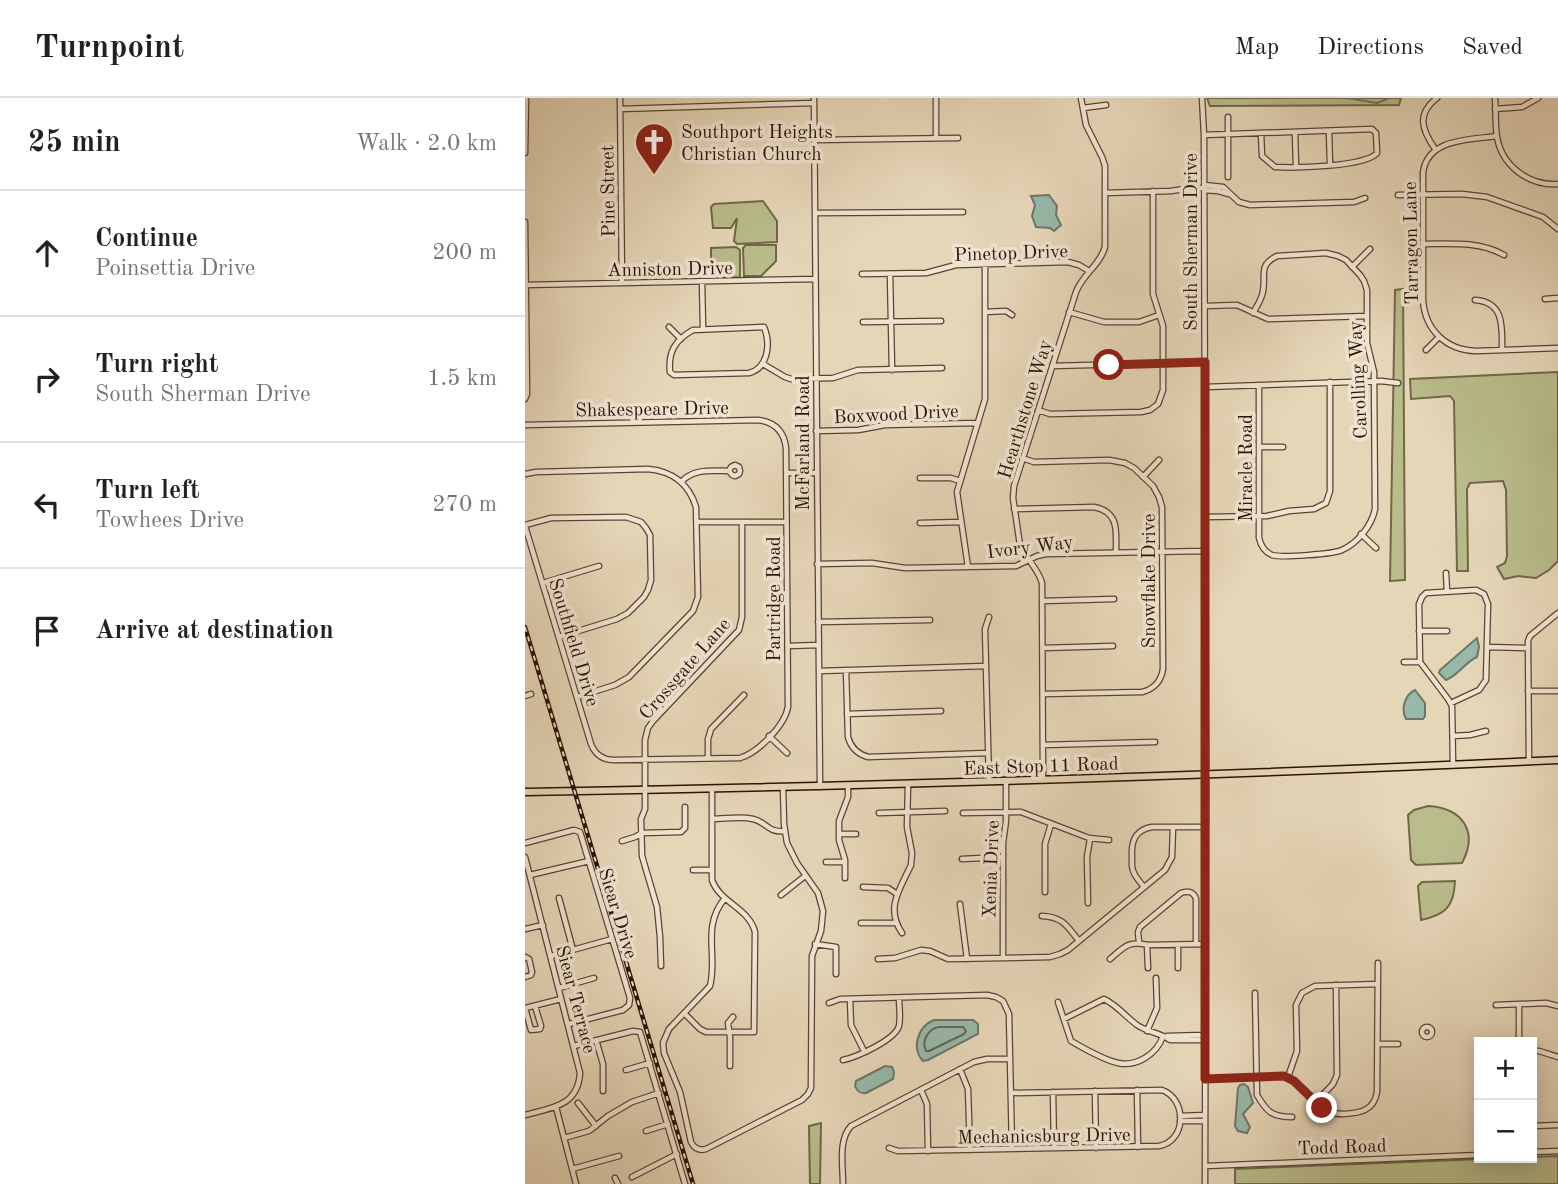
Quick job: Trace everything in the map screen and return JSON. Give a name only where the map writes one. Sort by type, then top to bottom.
[{"type":"main road","name":"East Stop 11 Road","points":[[525,792],[908,785],[1558,760]]},
{"type":"street","points":[[525,153],[526,98]]},
{"type":"street","name":"Pine Street","points":[[620,98],[622,283]]},
{"type":"street","points":[[936,98],[936,138]]},
{"type":"street","name":"Hearthstone Way","points":[[1043,780],[1041,578],[1020,545],[1013,487],[1079,285],[1100,259],[1105,247],[1104,161],[1087,130],[1081,98]]},
{"type":"street","name":"South Sherman Drive","points":[[1202,98],[1205,306],[1205,1184]]},
{"type":"street","points":[[1437,98],[1427,108],[1423,121],[1425,134],[1435,149],[1447,144],[1497,136]]},
{"type":"street","points":[[1495,98],[1497,136],[1505,157],[1518,172],[1531,180],[1558,184]]},
{"type":"street","points":[[1495,109],[1522,107],[1538,98]]},
{"type":"street","points":[[620,109],[814,101]]},
{"type":"street","name":"McFarland Road","points":[[814,101],[820,787]]},
{"type":"street","points":[[1083,108],[1106,106]]},
{"type":"street","points":[[1228,117],[1228,177]]},
{"type":"street","points":[[1204,135],[1229,134],[1261,133],[1329,131],[1375,130],[1377,153],[1375,156],[1347,164],[1275,167],[1261,154],[1261,133]]},
{"type":"street","points":[[1329,131],[1330,165]]},
{"type":"street","points":[[1295,132],[1296,166]]},
{"type":"street","points":[[814,140],[958,138]]},
{"type":"street","name":"Tarragon Lane","points":[[1435,149],[1424,165],[1424,309],[1430,325],[1439,337]]},
{"type":"street","points":[[1105,192],[1223,187],[1241,203],[1250,205],[1354,202],[1366,198]]},
{"type":"street","points":[[1038,410],[1050,414],[1141,412],[1158,404],[1163,392],[1163,328],[1153,294],[1153,191]]},
{"type":"street","points":[[1398,195],[1469,195],[1497,200],[1543,217],[1558,229]]},
{"type":"street","points":[[815,213],[963,212]]},
{"type":"street","points":[[525,222],[525,399]]},
{"type":"street","points":[[1423,244],[1474,244],[1504,255]]},
{"type":"street","points":[[1253,313],[1263,290],[1264,267],[1274,257],[1329,253],[1343,258],[1352,267],[1370,249]]},
{"type":"street","name":"Pinetop Drive","points":[[862,274],[927,273],[956,265],[1072,262],[1089,271]]},
{"type":"street","points":[[968,567],[957,494],[985,395],[985,264]]},
{"type":"street","name":"Carolling Way","points":[[1352,267],[1366,284],[1367,345],[1374,366],[1375,509],[1371,523],[1361,534]]},
{"type":"street","points":[[890,274],[892,370]]},
{"type":"street","name":"Anniston Drive","points":[[526,285],[815,279]]},
{"type":"street","points":[[702,281],[703,328]]},
{"type":"street","points":[[1545,299],[1558,298]]},
{"type":"street","points":[[1475,300],[1490,304],[1499,314],[1503,350]]},
{"type":"street","points":[[1205,306],[1235,305],[1268,319],[1367,316]]},
{"type":"street","points":[[985,312],[1006,312],[1012,315]]},
{"type":"street","points":[[1069,312],[1104,323],[1139,322],[1159,315]]},
{"type":"street","points":[[863,322],[941,321]]},
{"type":"street","points":[[669,327],[681,339]]},
{"type":"street","points":[[703,328],[765,328],[767,352],[763,364],[756,371],[748,373],[671,374],[670,355],[673,348],[691,331],[703,328]]},
{"type":"street","points":[[1426,350],[1439,337],[1463,350],[1558,348]]},
{"type":"street","points":[[1052,366],[1205,362]]},
{"type":"street","points":[[763,364],[789,378],[833,377],[856,371],[942,368]]},
{"type":"street","points":[[1205,387],[1374,381],[1398,383]]},
{"type":"street","points":[[1205,517],[1267,516],[1324,505],[1330,492],[1330,382]]},
{"type":"street","name":"Miracle Road","points":[[1259,385],[1259,516],[1260,542],[1264,549],[1269,554],[1276,555],[1332,553],[1346,548],[1361,534]]},
{"type":"street","name":"Shakespeare Drive","points":[[525,425],[758,420],[778,428]]},
{"type":"street","name":"Boxwood Drive","points":[[816,431],[858,430],[885,425],[978,423]]},
{"type":"street","name":"Partridge Road","points":[[708,758],[740,758],[755,751],[782,723],[787,711],[786,444],[778,428]]},
{"type":"street","points":[[1259,447],[1283,447]]},
{"type":"street","points":[[1022,458],[1034,462],[1116,461],[1132,466],[1143,477],[1159,460]]},
{"type":"street","points":[[525,474],[651,470],[668,474],[681,482],[692,497],[696,510],[698,597],[692,612],[629,677],[615,685],[577,696]]},
{"type":"street","points":[[681,482],[698,471],[729,471]]},
{"type":"street","points":[[786,473],[817,473]]},
{"type":"street","name":"Snowflake Drive","points":[[1043,694],[1142,692],[1159,681],[1163,670],[1161,504],[1156,490],[1143,477]]},
{"type":"street","points":[[920,478],[950,478],[960,481]]},
{"type":"street","points":[[1014,509],[1098,508],[1109,514],[1114,522],[1116,553]]},
{"type":"street","points":[[525,526],[551,518],[626,517],[644,525],[650,536],[651,578],[646,594],[628,613],[617,619],[559,637]]},
{"type":"street","points":[[697,522],[786,522]]},
{"type":"street","name":"Crossgate Lane","points":[[661,966],[657,911],[643,858],[641,817],[645,810],[645,738],[652,722],[736,635],[741,626],[742,522]]},
{"type":"street","points":[[920,523],[961,522]]},
{"type":"street","name":"Southfield Drive","points":[[525,526],[592,747],[598,755],[606,759],[645,760]]},
{"type":"street","points":[[1361,534],[1376,548]]},
{"type":"street","name":"Ivory Way","points":[[817,564],[872,563],[904,568],[1016,566],[1044,555],[1205,551]]},
{"type":"street","points":[[543,583],[599,566]]},
{"type":"street","points":[[1446,573],[1447,591]]},
{"type":"street","points":[[1451,703],[1479,690],[1488,673],[1488,604],[1487,598],[1476,590],[1432,592],[1422,597],[1419,604],[1420,662],[1451,703],[1453,765]]},
{"type":"street","points":[[1042,601],[1114,599]]},
{"type":"street","points":[[1529,762],[1530,636],[1558,613]]},
{"type":"street","points":[[989,617],[985,627],[989,782]]},
{"type":"street","points":[[818,622],[930,620]]},
{"type":"street","points":[[1419,631],[1447,631]]},
{"type":"street","points":[[788,646],[818,645]]},
{"type":"street","points":[[1043,648],[1113,646]]},
{"type":"street","points":[[1488,647],[1528,648]]},
{"type":"street","points":[[1404,662],[1420,662]]},
{"type":"street","points":[[819,671],[986,666]]},
{"type":"street","points":[[846,670],[848,737],[858,753],[865,756],[988,753]]},
{"type":"street","points":[[1528,691],[1558,691]]},
{"type":"street","points":[[645,760],[708,758],[708,739],[712,728],[744,695]]},
{"type":"street","points":[[847,714],[941,711]]},
{"type":"street","points":[[1453,736],[1486,731]]},
{"type":"street","points":[[769,736],[787,753]]},
{"type":"street","points":[[1043,745],[1156,742]]},
{"type":"street","name":"Xenia Drive","points":[[1003,958],[1006,781]]},
{"type":"street","points":[[902,933],[894,906],[912,862],[907,830],[908,785]]},
{"type":"street","points":[[845,878],[839,821],[848,797],[848,786]]},
{"type":"street","points":[[725,898],[716,911],[712,924],[711,984],[668,1031],[663,1041],[663,1049],[678,1086],[691,1142],[698,1149],[706,1149],[799,1102],[809,1091],[811,959],[822,927],[823,908],[816,890],[791,853],[785,831],[783,788]]},
{"type":"street","points":[[684,1013],[702,1030],[754,1032],[754,929],[747,916],[725,898],[712,880],[712,789]]},
{"type":"street","points":[[622,841],[642,833],[680,833],[685,828],[685,807]]},
{"type":"street","points":[[879,813],[945,811]]},
{"type":"street","points":[[963,813],[1021,812],[1090,839],[1109,840]]},
{"type":"street","points":[[712,819],[753,819],[773,831],[785,831]]},
{"type":"street","points":[[1045,892],[1045,844],[1051,824]]},
{"type":"street","points":[[1144,887],[1133,872],[1134,838],[1144,829],[1152,827],[1206,827]]},
{"type":"street","points":[[878,959],[895,958],[921,950],[946,959],[1056,956],[1079,941],[1165,870],[1170,864],[1173,852],[1173,827]]},
{"type":"street","name":"Siear Drive","points":[[525,843],[577,830],[580,833],[630,998],[629,1005],[623,1010],[569,1024]]},
{"type":"street","points":[[839,834],[856,834]]},
{"type":"street","points":[[1088,903],[1087,857],[1090,839]]},
{"type":"street","name":"Siear Terrace","points":[[525,857],[580,1066],[576,1091],[569,1100],[556,1107]]},
{"type":"street","points":[[962,859],[1003,857]]},
{"type":"street","points":[[530,876],[589,860]]},
{"type":"street","points":[[826,862],[845,862]]},
{"type":"street","points":[[694,870],[712,870]]},
{"type":"street","points":[[781,895],[805,876]]},
{"type":"street","points":[[863,887],[888,888],[897,894]]},
{"type":"street","points":[[1139,942],[1138,932],[1141,926],[1181,893],[1190,892],[1196,901],[1196,944]]},
{"type":"street","points":[[559,898],[573,950]]},
{"type":"street","points":[[960,904],[967,958]]},
{"type":"street","points":[[1042,916],[1061,920],[1079,941]]},
{"type":"street","points":[[861,923],[897,923]]},
{"type":"street","points":[[525,929],[543,925]]},
{"type":"street","points":[[551,956],[612,939]]},
{"type":"street","points":[[1110,959],[1127,945],[1139,942],[1147,945],[1205,944]]},
{"type":"street","points":[[815,944],[836,947],[836,974]]},
{"type":"street","points":[[1147,945],[1148,968]]},
{"type":"street","points":[[1178,945],[1178,968]]},
{"type":"street","points":[[525,957],[529,959],[532,973],[525,977]]},
{"type":"street","points":[[1205,1079],[1288,1077],[1326,1111],[1337,1114],[1363,1112],[1375,1101],[1377,1092],[1378,963]]},
{"type":"street","points":[[559,988],[594,978]]},
{"type":"street","points":[[1147,1031],[1157,1008],[1156,978]]},
{"type":"street","points":[[1288,1077],[1297,1050],[1298,998],[1315,986],[1378,984]]},
{"type":"street","points":[[1316,1102],[1333,1084],[1336,1074],[1336,985]]},
{"type":"street","points":[[1255,993],[1257,1095],[1267,1110],[1277,1116],[1292,1117]]},
{"type":"street","points":[[829,1003],[850,999],[989,995],[1002,1001],[1009,1014],[1012,1149]]},
{"type":"street","points":[[843,1060],[889,1038],[897,1030],[900,1021],[899,998]]},
{"type":"street","points":[[535,1006],[541,1026],[540,1029],[531,1030],[525,1008],[562,999]]},
{"type":"street","points":[[850,999],[851,1025],[864,1051]]},
{"type":"street","points":[[1063,1019],[1104,999],[1134,1023],[1170,1040],[1205,1037]]},
{"type":"street","points":[[1058,1002],[1071,1041],[1117,1063],[1131,1062],[1148,1056],[1165,1036]]},
{"type":"street","points":[[1496,1005],[1548,1003],[1558,1006]]},
{"type":"street","points":[[1519,1004],[1519,1037]]},
{"type":"street","points":[[730,1066],[727,1023],[733,1017]]},
{"type":"street","points":[[575,1046],[633,1031],[642,1035],[685,1183]]},
{"type":"street","points":[[596,1040],[603,1067],[603,1091]]},
{"type":"street","points":[[1377,1044],[1398,1044]]},
{"type":"street","points":[[1537,1051],[1558,1056]]},
{"type":"street","points":[[843,1184],[843,1143],[847,1130],[960,1069],[983,1059],[1009,1059]]},
{"type":"street","points":[[625,1070],[650,1063]]},
{"type":"street","points":[[960,1069],[968,1090],[970,1150]]},
{"type":"street","points":[[921,1090],[927,1104],[928,1151]]},
{"type":"street","points":[[1137,1090],[1138,1147]]},
{"type":"street","points":[[1011,1093],[1161,1090],[1177,1102],[1179,1118],[1205,1118]]},
{"type":"street","points":[[1095,1091],[1096,1147]]},
{"type":"street","points":[[1053,1092],[1054,1148]]},
{"type":"street","points":[[564,1138],[587,1131],[632,1102],[659,1093]]},
{"type":"street","points":[[578,1103],[596,1126]]},
{"type":"street","points":[[525,1115],[556,1107],[576,1184]]},
{"type":"street","name":"Mechanicsburg Drive","points":[[889,1148],[898,1151],[928,1151],[1160,1146],[1170,1142],[1178,1132],[1179,1118]]},
{"type":"street","points":[[646,1131],[668,1124]]},
{"type":"street","points":[[1537,1126],[1558,1125]]},
{"type":"street","points":[[1537,1152],[1558,1151]]},
{"type":"street","points":[[632,1177],[677,1154]]},
{"type":"street","name":"Todd Road","points":[[1205,1166],[1474,1154]]},
{"type":"street","points":[[572,1168],[619,1156]]},
{"type":"green space","points":[[1207,98],[1401,98],[1399,105],[1210,106]]},
{"type":"green space","points":[[763,201],[777,221],[777,242],[737,244],[734,241],[737,218],[731,228],[713,228],[711,207],[714,204]]},
{"type":"green space","points":[[746,245],[776,245],[776,261],[761,276],[744,276],[743,248]]},
{"type":"green space","points":[[736,247],[740,250],[740,277],[722,278],[711,267],[711,248]]},
{"type":"green space","points":[[1403,289],[1405,580],[1390,581],[1395,290]]},
{"type":"green space","points":[[1558,372],[1558,561],[1536,578],[1518,576],[1504,579],[1497,567],[1505,563],[1507,556],[1506,490],[1503,481],[1470,483],[1467,489],[1468,571],[1457,571],[1454,401],[1450,396],[1411,399],[1410,379]]},
{"type":"green space","points":[[1428,806],[1450,811],[1464,823],[1469,841],[1462,863],[1416,865],[1411,860],[1408,815]]},
{"type":"green space","points":[[1455,881],[1453,897],[1447,908],[1421,920],[1418,886],[1422,882]]},
{"type":"green space","points":[[821,1123],[820,1184],[810,1184],[809,1126]]},
{"type":"green space","points":[[1558,1156],[1558,1184],[1235,1184],[1235,1169],[1474,1159],[1474,1163],[1537,1163],[1537,1157]]},
{"type":"water","points":[[1049,195],[1057,206],[1056,215],[1061,225],[1054,231],[1036,227],[1032,216],[1035,205],[1031,196]]},
{"type":"water","points":[[1477,638],[1477,657],[1446,680],[1439,673],[1440,670]]},
{"type":"water","points":[[1415,690],[1425,703],[1425,716],[1423,719],[1406,719],[1405,703],[1408,695]]},
{"type":"water","points":[[934,1020],[973,1020],[978,1024],[978,1034],[923,1061],[917,1050],[918,1038],[924,1027]]},
{"type":"water","points":[[885,1066],[892,1067],[893,1079],[866,1093],[858,1091],[856,1081]]},
{"type":"water","points":[[1244,1084],[1248,1087],[1253,1103],[1243,1114],[1250,1127],[1247,1133],[1238,1131],[1235,1126],[1238,1088]]},
{"type":"waterway","points":[[1290,98],[1296,98]]},
{"type":"waterway","points":[[1347,98],[1377,103],[1389,98]]},
{"type":"railway","points":[[525,627],[693,1184]]},
{"type":"place","name":"Southport Heights Christian Church","points":[[654,176]]},
{"type":"route","points":[[1109,365],[1205,362],[1205,1079],[1284,1076],[1294,1081],[1322,1108]]}]
